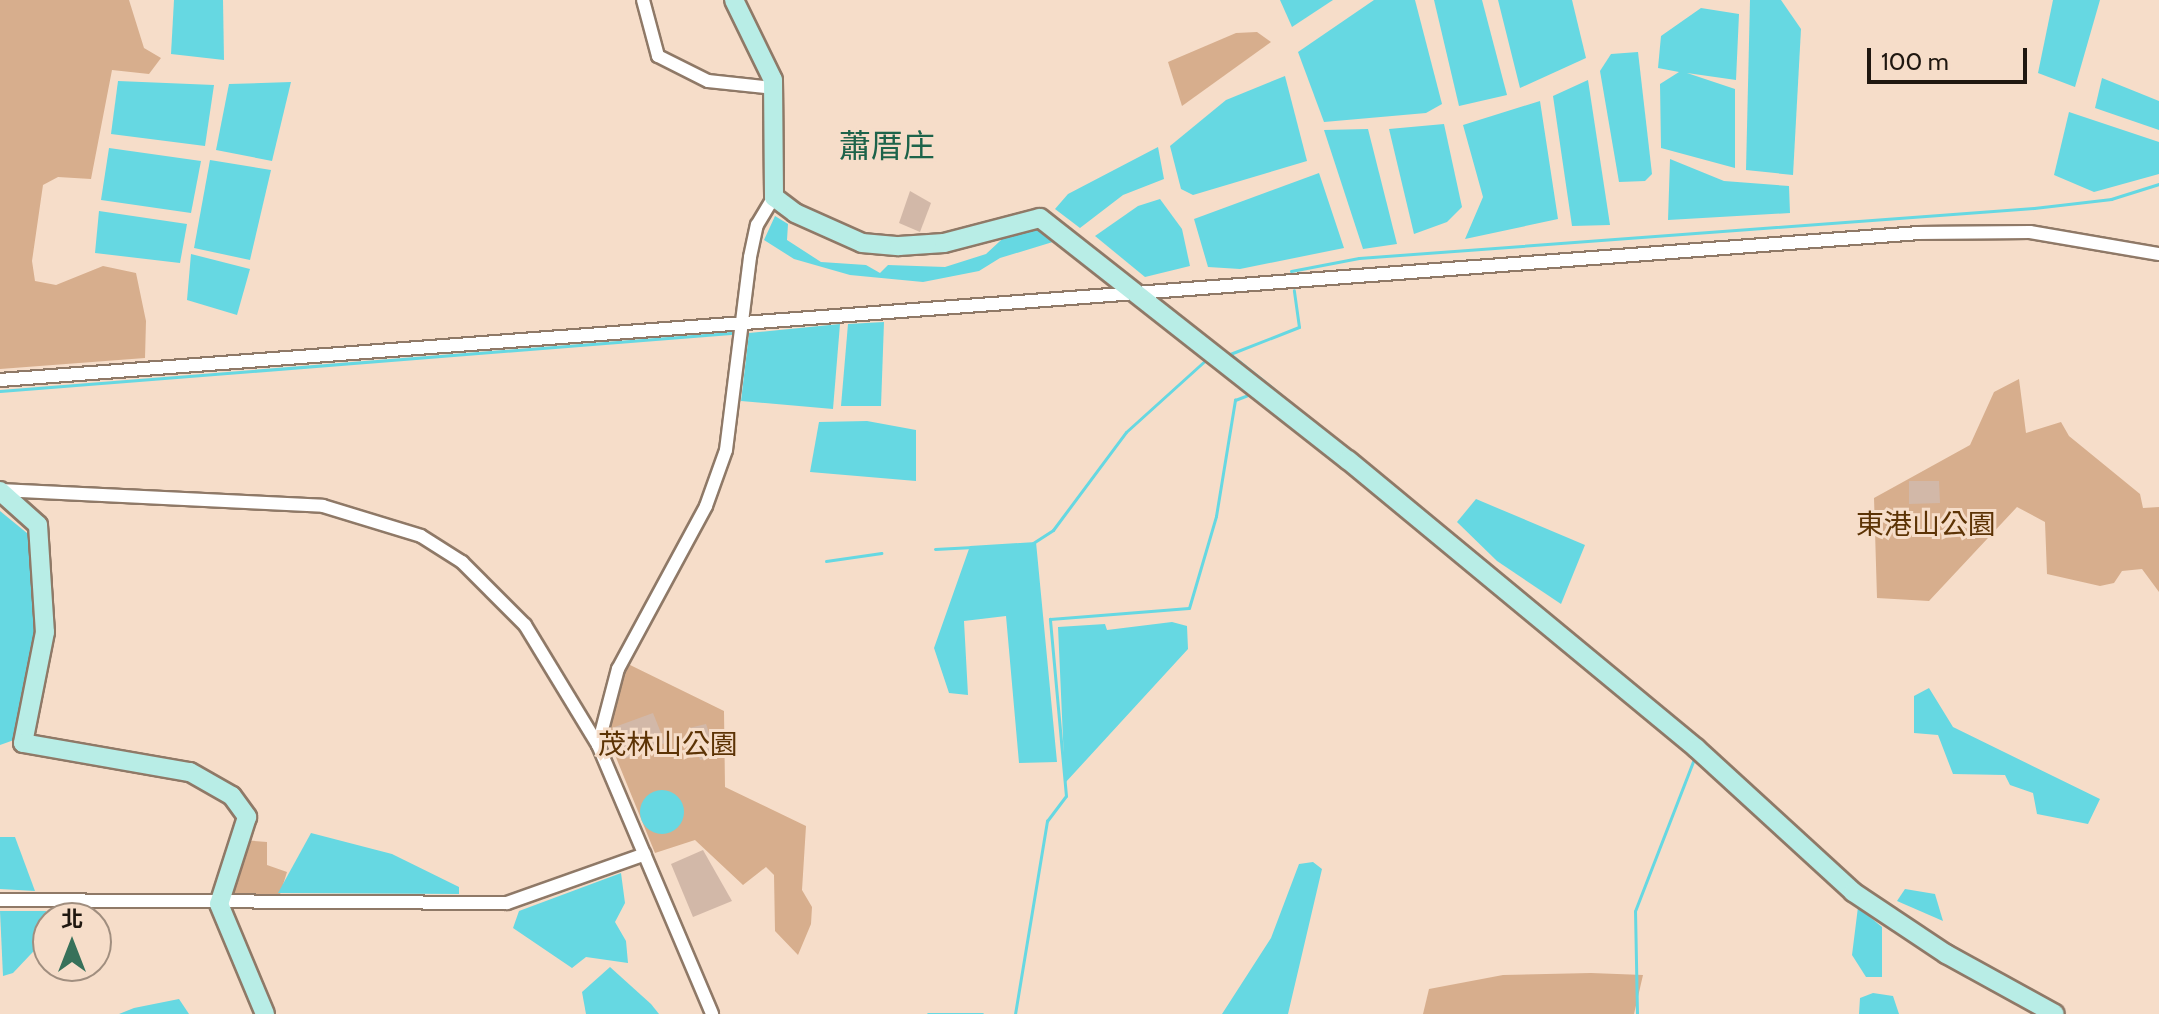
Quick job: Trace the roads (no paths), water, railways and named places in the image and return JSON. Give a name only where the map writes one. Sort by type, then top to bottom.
[{"type":"street","points":[[643,0],[658,56],[708,81],[773,88]]},
{"type":"street","points":[[598,745],[618,669],[706,506],[726,450],[739,323],[757,225],[774,197],[773,88],[734,0]]},
{"type":"street","points":[[774,197],[829,231],[899,246],[944,243],[1040,218],[1141,292],[1696,748],[1853,892],[1946,954],[2055,1014]]},
{"type":"street","points":[[0,380],[1978,229],[2091,238],[2159,254]]},
{"type":"street","points":[[0,491],[323,506],[421,536],[501,595],[554,667],[598,745],[712,1014]]},
{"type":"street","points":[[0,491],[38,525],[45,632],[23,743],[190,772],[215,782],[247,817],[219,904],[265,1014]]},
{"type":"street","points":[[0,900],[219,904],[507,903],[645,854]]},
{"type":"water","points":[[174,0],[223,0],[224,60],[171,54]]},
{"type":"water","points":[[1280,0],[1333,0],[1292,27]]},
{"type":"water","points":[[1374,0],[1415,0],[1442,104],[1426,113],[1324,122],[1298,52]]},
{"type":"water","points":[[1434,0],[1482,0],[1507,95],[1459,106]]},
{"type":"water","points":[[1498,0],[1572,0],[1586,58],[1520,88]]},
{"type":"water","points":[[1750,0],[1781,0],[1801,29],[1793,175],[1746,170]]},
{"type":"water","points":[[2053,0],[2100,0],[2075,87],[2038,73]]},
{"type":"water","points":[[1701,8],[1739,14],[1736,80],[1687,73],[1735,89],[1735,168],[1661,148],[1660,84],[1679,72],[1658,68],[1661,36]]},
{"type":"water","points":[[1638,52],[1652,174],[1645,181],[1619,182],[1600,71],[1611,54]]},
{"type":"water","points":[[1285,76],[1307,161],[1193,195],[1181,189],[1170,146],[1226,100]]},
{"type":"water","points":[[2102,78],[2159,101],[2159,130],[2095,108]]},
{"type":"water","points":[[1588,80],[1610,225],[1572,226],[1553,96]]},
{"type":"water","points":[[118,81],[214,85],[205,146],[111,134]]},
{"type":"water","points":[[291,82],[272,161],[216,150],[229,84]]},
{"type":"water","points":[[1540,101],[1558,219],[1465,239],[1483,197],[1463,125]]},
{"type":"water","points":[[2069,112],[2159,142],[2159,174],[2094,192],[2054,175]]},
{"type":"water","points":[[1444,124],[1462,207],[1447,222],[1414,234],[1389,129]]},
{"type":"water","points":[[1368,129],[1397,244],[1363,249],[1324,130]]},
{"type":"water","points":[[1158,147],[1164,179],[1123,195],[1080,228],[1055,209],[1068,194]]},
{"type":"water","points":[[109,148],[201,161],[191,213],[101,200]]},
{"type":"water","points":[[1670,159],[1724,181],[1789,186],[1790,213],[1668,220]]},
{"type":"water","points":[[210,160],[271,170],[250,260],[194,248]]},
{"type":"water","points":[[1319,173],[1344,248],[1240,269],[1208,267],[1194,219]]},
{"type":"water","points":[[1160,199],[1182,229],[1190,266],[1145,277],[1095,236],[1138,206]]},
{"type":"water","points":[[99,211],[187,224],[180,263],[95,253]]},
{"type":"water","points":[[775,216],[788,224],[787,240],[821,262],[866,265],[880,273],[888,265],[945,267],[986,254],[1013,229],[1041,229],[1056,241],[1000,258],[979,271],[923,282],[850,275],[794,259],[764,240]]},
{"type":"water","points":[[191,254],[250,269],[237,315],[187,300]]},
{"type":"water","points":[[884,322],[881,406],[841,406],[848,324]]},
{"type":"water","points":[[840,324],[833,409],[741,401],[749,333]]},
{"type":"water","points":[[867,421],[916,430],[916,481],[810,472],[819,422]]},
{"type":"water","points":[[1476,499],[1585,545],[1561,604],[1497,561],[1457,522]]},
{"type":"water","points":[[0,511],[33,538],[38,613],[31,676],[14,740],[0,745]]},
{"type":"water","points":[[1036,542],[1057,762],[1019,763],[1006,616],[964,621],[968,695],[949,693],[934,648],[970,546]]},
{"type":"water","points":[[1172,622],[1187,626],[1188,649],[1065,783],[1058,627],[1105,624],[1107,630]]},
{"type":"water","points":[[1929,688],[1953,727],[2100,799],[2088,824],[2037,814],[2033,793],[2010,785],[2005,775],[1953,774],[1938,735],[1914,733],[1914,696]]},
{"type":"water","points":[[662,790],[678,796],[684,812],[678,828],[662,834],[646,828],[640,812],[646,796]]},
{"type":"water","points":[[311,833],[392,854],[459,887],[459,894],[278,893]]},
{"type":"water","points":[[0,837],[15,837],[35,891],[0,889]]},
{"type":"water","points":[[1313,862],[1322,869],[1288,1014],[1222,1014],[1271,938],[1299,864]]},
{"type":"water","points":[[621,873],[625,903],[615,922],[626,941],[628,963],[586,957],[572,968],[513,928],[519,911]]},
{"type":"water","points":[[1905,889],[1935,894],[1943,921],[1897,901]]},
{"type":"water","points":[[1858,907],[1882,927],[1882,977],[1866,977],[1852,955]]},
{"type":"water","points":[[0,911],[32,911],[32,953],[13,973],[3,976]]},
{"type":"water","points":[[610,967],[659,1014],[586,1014],[582,992]]},
{"type":"water","points":[[1873,993],[1893,996],[1899,1014],[1859,1014],[1860,998]]},
{"type":"water","points":[[179,999],[189,1014],[119,1014],[134,1008]]},
{"type":"waterway","points":[[1291,271],[1359,258],[2034,208],[2111,199],[2159,184]]},
{"type":"waterway","points":[[1270,386],[1230,354],[1299,327],[1294,290]]},
{"type":"waterway","points":[[0,391],[731,333]]},
{"type":"waterway","points":[[1033,543],[1053,530],[1126,432],[1208,358]]},
{"type":"waterway","points":[[1270,386],[1304,414]]},
{"type":"waterway","points":[[1015,1014],[1047,821],[1066,796],[1050,619],[1189,608],[1216,516],[1235,400],[1251,394]]},
{"type":"waterway","points":[[935,549],[973,547]]},
{"type":"waterway","points":[[826,561],[881,553]]},
{"type":"waterway","points":[[1637,1014],[1635,911],[1694,759]]},
{"type":"waterway","points":[[928,1014],[982,1014]]},
{"type":"district","name":"蕭厝庄","points":[[887,146]]},
{"type":"park label","name":"東港山公園","points":[[1926,524]]},
{"type":"park label","name":"茂林山公園","points":[[668,744]]}]
